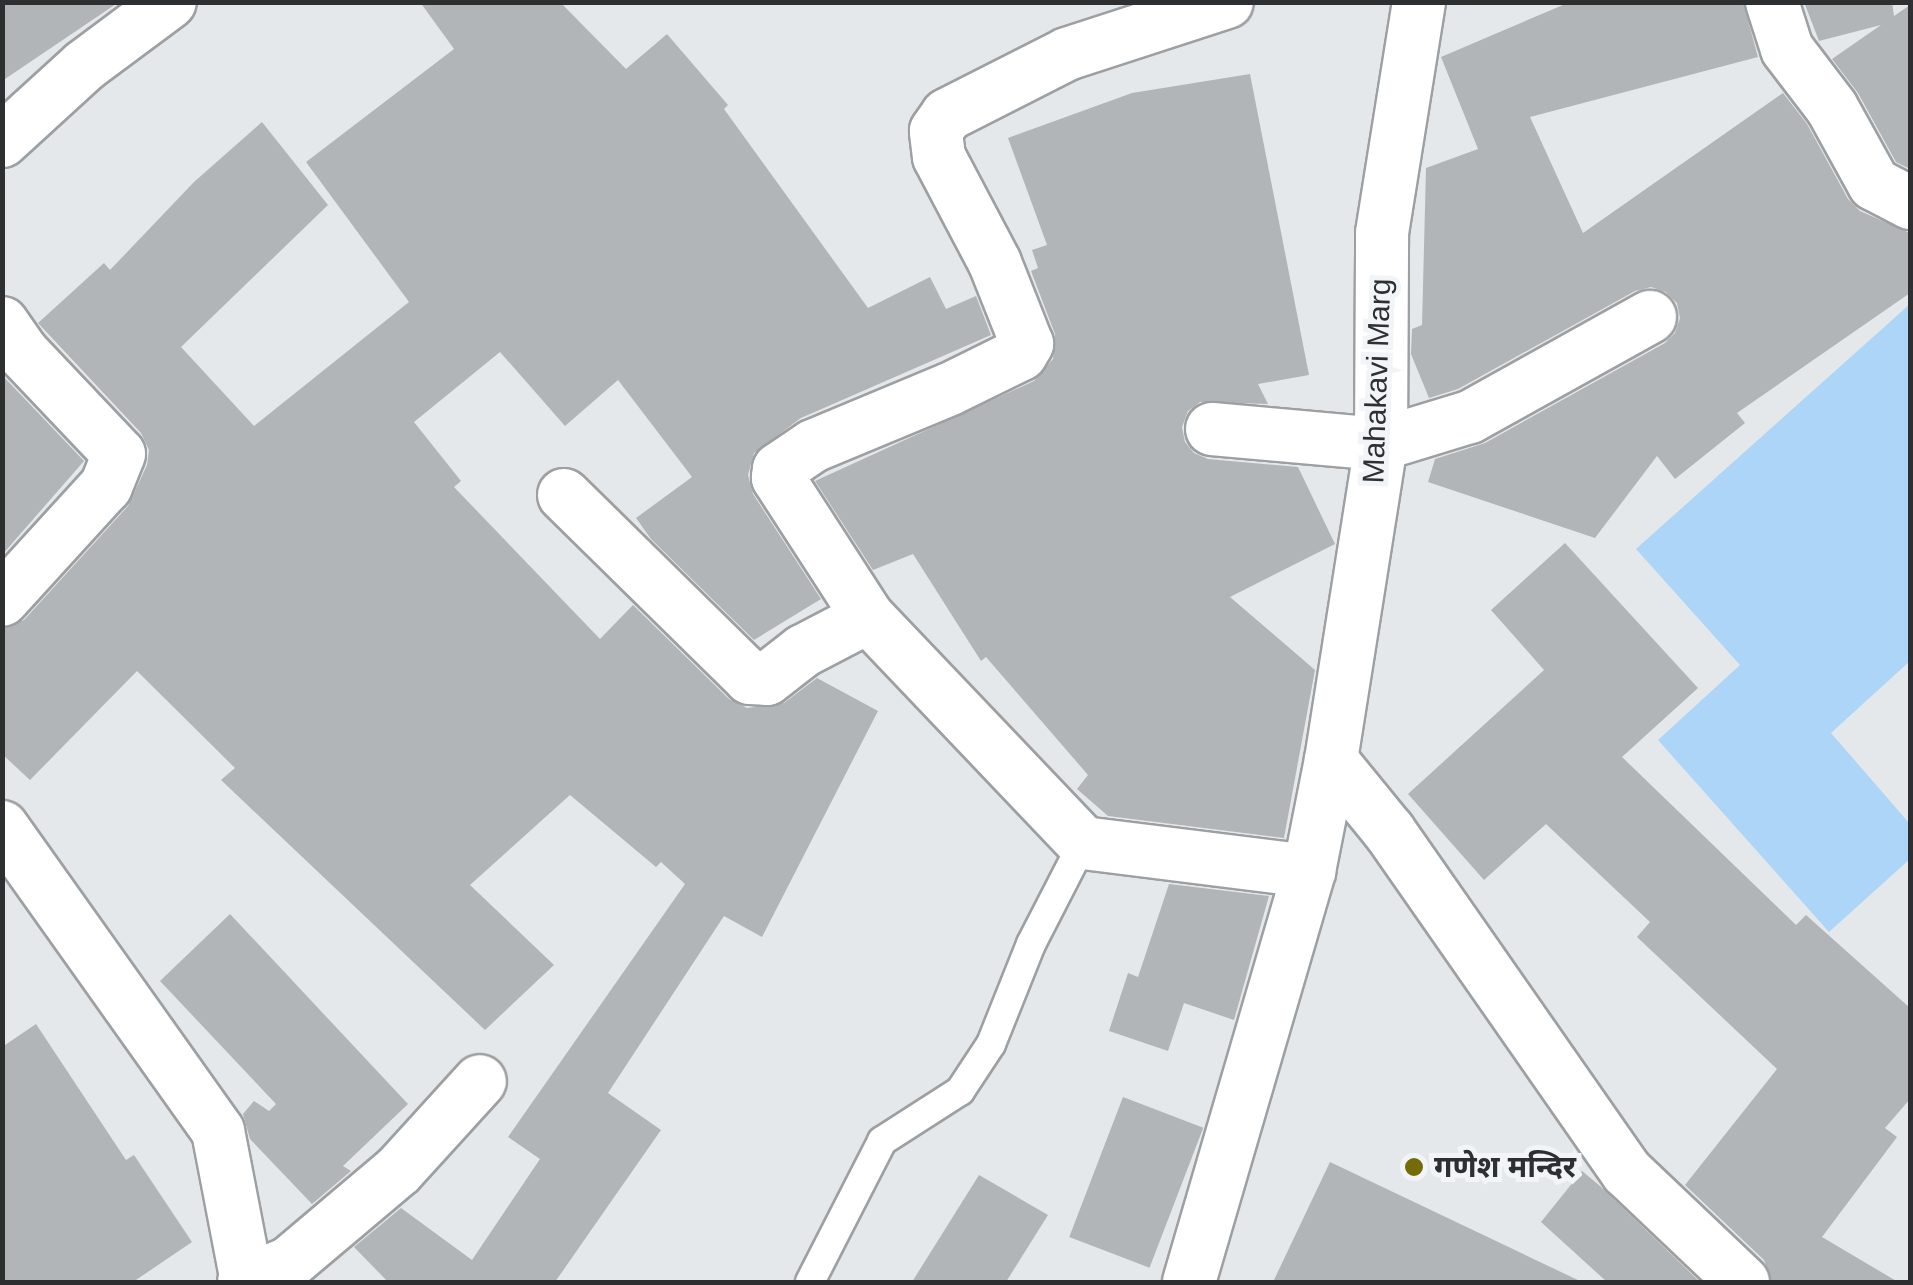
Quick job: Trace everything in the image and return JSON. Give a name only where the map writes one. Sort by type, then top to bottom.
[{"type":"street","points":[[2,141],[84,66],[170,2]]},
{"type":"street","points":[[1227,2],[1067,54],[947,115],[936,130],[939,157],[995,263],[1027,344],[1020,354],[950,389],[813,446],[779,469],[778,478],[868,617],[1084,843],[1309,871]]},
{"type":"street","name":"Mahakavi Marg","points":[[1189,1282],[1309,871],[1330,760],[1381,444],[1382,233],[1419,2]]},
{"type":"street","points":[[1772,2],[1787,49],[1832,108],[1874,184],[1910,202]]},
{"type":"street","points":[[1212,429],[1381,444],[1470,418],[1650,317]]},
{"type":"street","points":[[2,323],[22,353],[119,454],[106,486],[2,600]]},
{"type":"street","points":[[564,494],[750,678],[767,678],[803,651],[868,617]]},
{"type":"street","points":[[1330,760],[1389,831],[1626,1172],[1743,1282]]},
{"type":"street","points":[[2,827],[218,1130],[245,1282],[289,1263],[398,1170],[480,1081]]},
{"type":"lane","points":[[810,1282],[882,1141],[960,1091],[991,1044],[1032,944],[1084,843]]},
{"type":"shaded area","points":[[1910,304],[1910,661],[1831,733],[1910,824],[1910,859],[1829,932],[1658,740],[1740,665],[1636,549]]},
{"type":"building","points":[[2,2],[119,2],[2,81]]},
{"type":"building","points":[[420,2],[560,2],[626,69],[667,34],[728,105],[724,109],[868,308],[930,277],[946,309],[976,296],[991,335],[801,418],[754,453],[748,475],[753,494],[821,599],[754,640],[651,539],[636,518],[692,477],[618,380],[565,426],[500,352],[414,422],[461,481],[454,487],[600,639],[633,605],[729,699],[747,708],[784,703],[817,678],[878,711],[762,937],[724,916],[608,1093],[661,1130],[555,1282],[388,1282],[354,1247],[401,1208],[472,1260],[540,1159],[508,1137],[685,884],[661,862],[656,867],[570,795],[470,885],[554,965],[485,1030],[221,780],[235,768],[137,671],[30,780],[2,754],[2,629],[24,620],[128,506],[147,465],[149,450],[141,433],[38,323],[104,263],[110,270],[194,182],[262,122],[328,205],[181,347],[254,426],[409,302],[306,162],[454,49]]},
{"type":"building","points":[[1570,2],[1743,2],[1758,57],[1530,117],[1583,233],[1783,93],[1807,124],[1848,199],[1860,211],[1910,233],[1910,293],[1737,413],[1745,423],[1675,479],[1657,456],[1595,538],[1428,482],[1435,459],[1485,443],[1665,343],[1675,333],[1680,318],[1677,303],[1666,292],[1651,287],[1635,291],[1458,389],[1429,398],[1411,354],[1412,329],[1422,325],[1426,168],[1478,149],[1441,57]]},
{"type":"building","points":[[1804,2],[1892,2],[1894,16],[1910,5],[1910,169],[1896,162],[1858,93],[1832,59],[1881,25],[1819,41]]},
{"type":"building","points":[[1250,74],[1309,375],[1258,384],[1268,404],[1200,402],[1188,411],[1182,427],[1185,442],[1194,453],[1208,459],[1298,467],[1335,544],[1230,597],[1315,670],[1284,838],[1108,816],[1077,789],[1088,775],[986,657],[981,661],[913,554],[873,570],[815,481],[1034,381],[1053,359],[1055,334],[1031,271],[1038,268],[1032,250],[1047,245],[1008,138],[1132,93]]},
{"type":"building","points":[[2,375],[84,461],[2,555]]},
{"type":"building","points":[[1565,543],[1698,688],[1622,757],[1796,925],[1806,915],[1910,1008],[1910,1099],[1885,1128],[1897,1137],[1822,1237],[1898,1282],[1772,1282],[1764,1260],[1685,1185],[1777,1069],[1637,937],[1650,922],[1546,824],[1484,880],[1408,794],[1544,670],[1491,610]]},
{"type":"building","points":[[1169,884],[1269,896],[1234,1020],[1184,1003],[1168,1051],[1109,1031],[1128,973],[1138,977]]},
{"type":"building","points":[[230,914],[408,1104],[343,1166],[351,1171],[312,1204],[250,1139],[243,1114],[254,1101],[269,1111],[276,1104],[160,981]]},
{"type":"building","points":[[36,1024],[126,1160],[134,1155],[192,1242],[133,1282],[2,1282],[2,1047]]},
{"type":"building","points":[[1123,1097],[1203,1128],[1150,1268],[1069,1237]]},
{"type":"building","points":[[1330,1162],[1582,1282],[1273,1282]]},
{"type":"building","points":[[1582,1171],[1700,1282],[1607,1282],[1541,1222]]},
{"type":"building","points":[[979,1175],[1048,1215],[1006,1282],[912,1282]]},
{"type":"place","name":"गणेश मन्दिर","points":[[1414,1167]]}]
